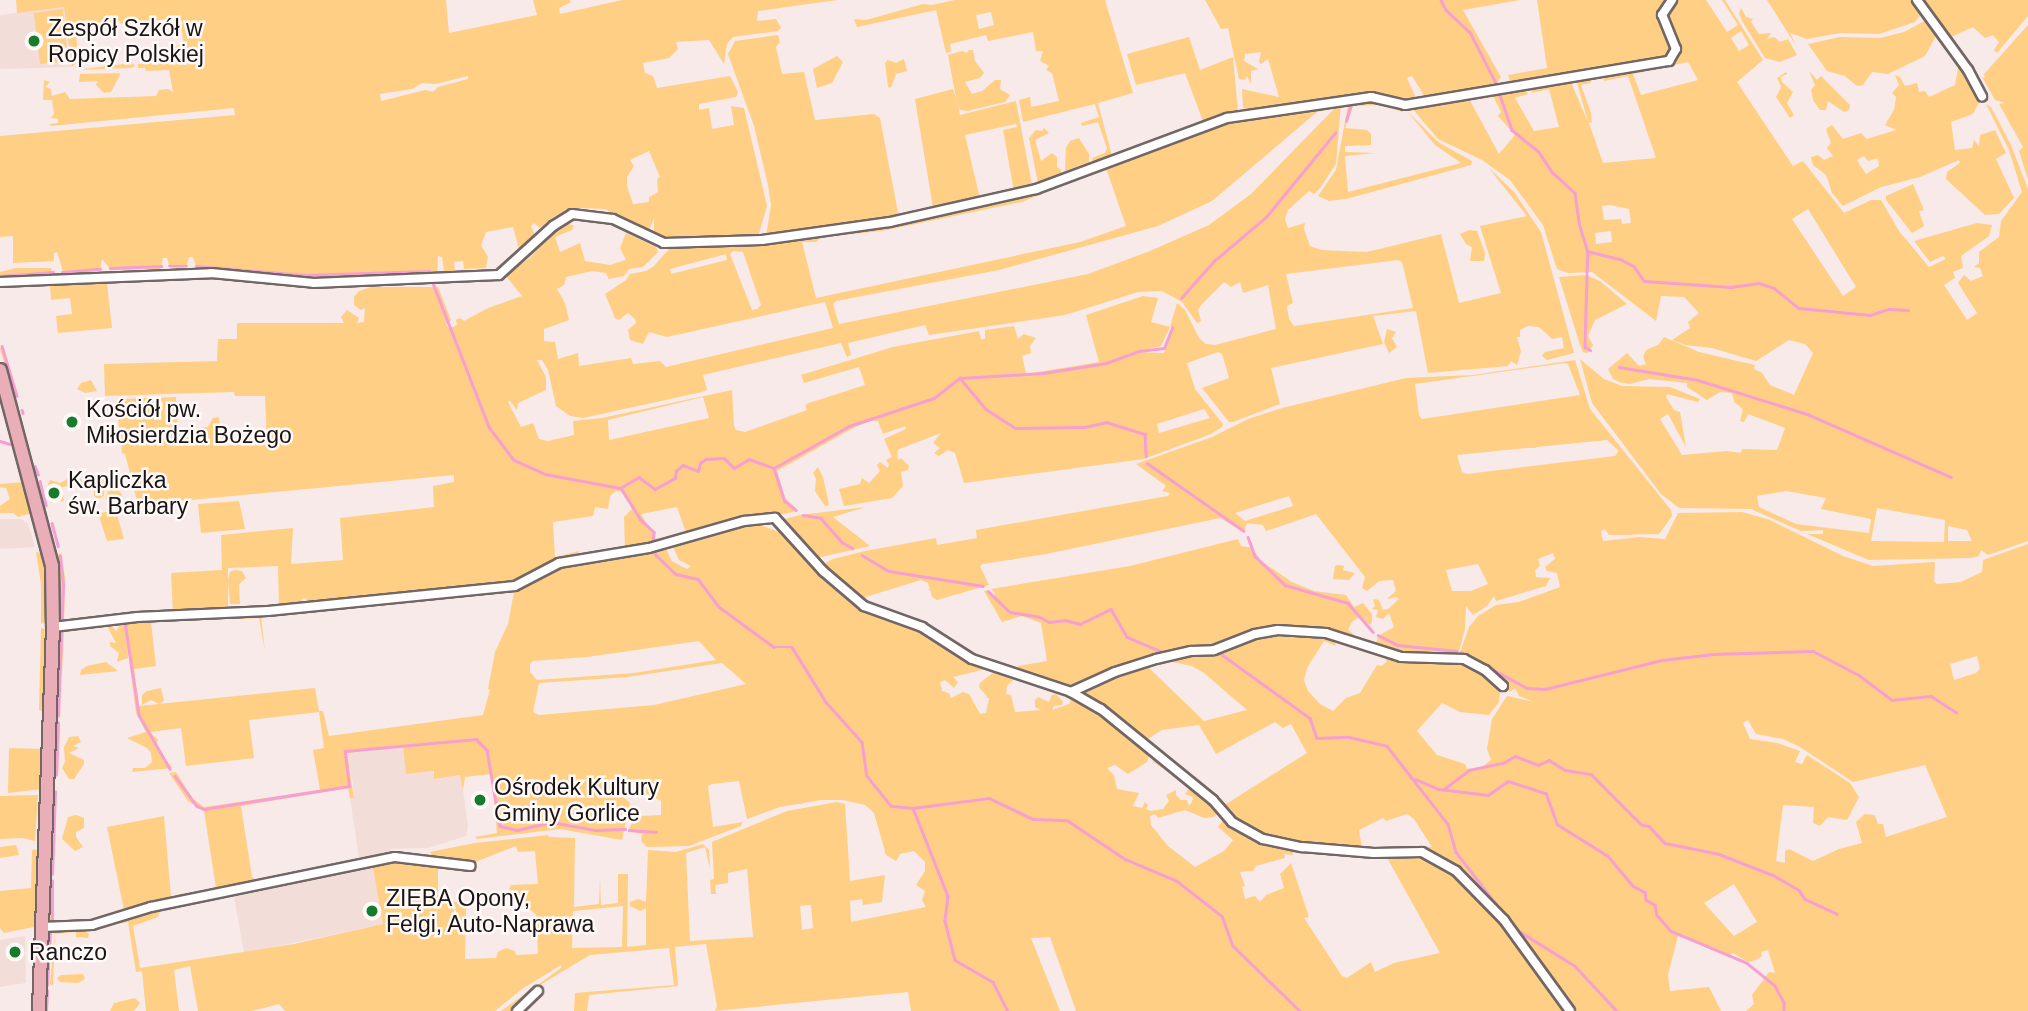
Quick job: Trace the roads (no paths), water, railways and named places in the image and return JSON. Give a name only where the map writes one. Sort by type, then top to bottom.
[{"type":"main road","points":[[0,370],[50,550],[59,627],[38,1011]]},
{"type":"street","points":[[0,282],[211,273],[314,284],[499,275],[553,226],[572,214],[613,219],[664,243],[762,240],[890,222],[1036,189],[1227,118],[1371,97],[1405,105],[1669,61],[1676,49],[1662,15],[1672,0]]},
{"type":"street","points":[[1917,0],[1963,62],[1982,96]]},
{"type":"street","points":[[59,627],[137,617],[268,611],[515,586],[559,563],[649,548],[744,521],[775,518],[823,571],[864,606],[922,627],[972,659],[1071,692],[1101,709],[1213,800],[1232,822],[1263,839],[1314,848],[1422,852],[1456,871],[1504,920],[1570,1011]]},
{"type":"street","points":[[1071,692],[1115,672],[1156,659],[1191,651],[1214,650],[1255,634],[1278,630],[1326,633],[1401,657],[1464,659],[1485,670],[1503,686]]},
{"type":"street","points":[[41,927],[92,925],[151,907],[396,857],[470,866]]},
{"type":"street","points":[[517,1011],[538,991]]},
{"type":"waterway","points":[[1441,0],[1446,10],[1470,32],[1496,83]]},
{"type":"waterway","points":[[1499,92],[1512,130],[1539,152],[1552,172],[1575,193],[1579,223],[1588,253],[1587,272]]},
{"type":"waterway","points":[[1346,121],[1351,105]]},
{"type":"waterway","points":[[1181,298],[1214,261],[1266,217],[1335,133]]},
{"type":"waterway","points":[[1587,251],[1634,266],[1644,281],[1731,287],[1759,283],[1774,288],[1799,308],[1870,315],[1889,309],[1908,310]]},
{"type":"waterway","points":[[110,268],[161,266]]},
{"type":"waterway","points":[[169,266],[187,266]]},
{"type":"waterway","points":[[196,266],[306,275],[430,273]]},
{"type":"waterway","points":[[62,272],[100,269]]},
{"type":"waterway","points":[[0,276],[53,272]]},
{"type":"waterway","points":[[1587,275],[1585,347],[1590,350]]},
{"type":"waterway","points":[[433,283],[489,427],[514,460],[545,474],[620,488],[639,477],[655,489],[675,478],[676,471],[683,465],[698,471],[700,463],[706,459],[724,458],[734,468],[749,459],[774,468],[849,426],[934,398],[960,378],[986,409],[1015,428],[1085,427],[1106,422],[1145,434],[1146,456]]},
{"type":"waterway","points":[[960,378],[1043,373],[1106,363],[1139,351],[1164,348],[1172,328]]},
{"type":"waterway","points":[[2,346],[17,396]]},
{"type":"waterway","points":[[1619,367],[1698,380],[1807,414],[1951,477]]},
{"type":"waterway","points":[[0,441],[10,444]]},
{"type":"waterway","points":[[1147,463],[1244,531]]},
{"type":"waterway","points":[[35,466],[38,474]]},
{"type":"waterway","points":[[774,468],[785,501],[796,510]]},
{"type":"waterway","points":[[40,481],[46,505]]},
{"type":"waterway","points":[[621,488],[640,519],[654,532],[653,543]]},
{"type":"waterway","points":[[803,515],[821,518],[842,542],[852,548]]},
{"type":"waterway","points":[[52,523],[58,546]]},
{"type":"waterway","points":[[1248,537],[1255,556],[1285,585],[1348,603],[1373,632]]},
{"type":"waterway","points":[[654,549],[656,555],[676,574],[698,579],[718,606],[774,647],[792,647],[826,702],[862,742],[867,776],[891,806],[913,808],[989,798],[1033,819],[1067,820],[1125,859],[1177,881],[1222,916],[1233,946],[1300,1011]]},
{"type":"waterway","points":[[862,555],[889,571],[983,586]]},
{"type":"waterway","points":[[58,716],[63,585],[60,556]]},
{"type":"waterway","points":[[988,591],[1010,612],[1040,617],[1049,622],[1065,620],[1080,624],[1111,609],[1127,637],[1165,653]]},
{"type":"waterway","points":[[125,622],[139,715],[170,769]]},
{"type":"waterway","points":[[1378,635],[1398,645],[1457,651]]},
{"type":"waterway","points":[[1217,651],[1310,718],[1317,738],[1349,737],[1387,746],[1448,824],[1456,852],[1504,914]]},
{"type":"waterway","points":[[1461,652],[1527,688],[1545,689],[1662,660],[1714,654],[1813,651],[1859,675],[1892,700],[1931,696],[1956,712]]},
{"type":"waterway","points":[[1182,657],[1200,654]]},
{"type":"waterway","points":[[56,775],[58,723]]},
{"type":"waterway","points":[[175,776],[197,806],[204,809],[349,786],[345,751],[476,739],[487,750],[500,826],[517,830],[551,822],[595,830],[625,829]]},
{"type":"waterway","points":[[1444,789],[1469,770],[1503,763],[1515,756],[1538,765],[1549,760],[1565,770],[1591,774],[1642,825],[1649,826],[1665,843],[1719,854],[1773,875],[1799,890],[1805,899],[1837,914]]},
{"type":"waterway","points":[[1415,779],[1439,789],[1488,795],[1508,781],[1546,793],[1557,824],[1608,856],[1633,886],[1645,892],[1646,900],[1655,905],[1657,915],[1671,931],[1747,963],[1775,986],[1784,1002],[1784,1011]]},
{"type":"waterway","points":[[52,874],[55,792]]},
{"type":"waterway","points":[[913,808],[948,896],[945,921],[955,960],[993,982],[1008,1011]]},
{"type":"waterway","points":[[629,830],[656,832]]},
{"type":"waterway","points":[[52,881],[52,922]]},
{"type":"waterway","points":[[1514,928],[1575,966],[1617,1011]]},
{"type":"waterway","points":[[47,985],[50,933]]},
{"type":"waterway","points":[[46,1011],[47,991]]},
{"type":"place","name":"Zespół Szkół w Ropicy Polskiej","points":[[34,41]]},
{"type":"place","name":"Kościół pw. Miłosierdzia Bożego","points":[[72,422]]},
{"type":"place","name":"Kapliczka św. Barbary","points":[[54,493]]},
{"type":"place","name":"Ośrodek Kultury Gminy Gorlice","points":[[480,800]]},
{"type":"place","name":"ZIĘBA Opony, Felgi, Auto-Naprawa","points":[[372,911]]},
{"type":"place","name":"Ranczo","points":[[15,952]]}]
